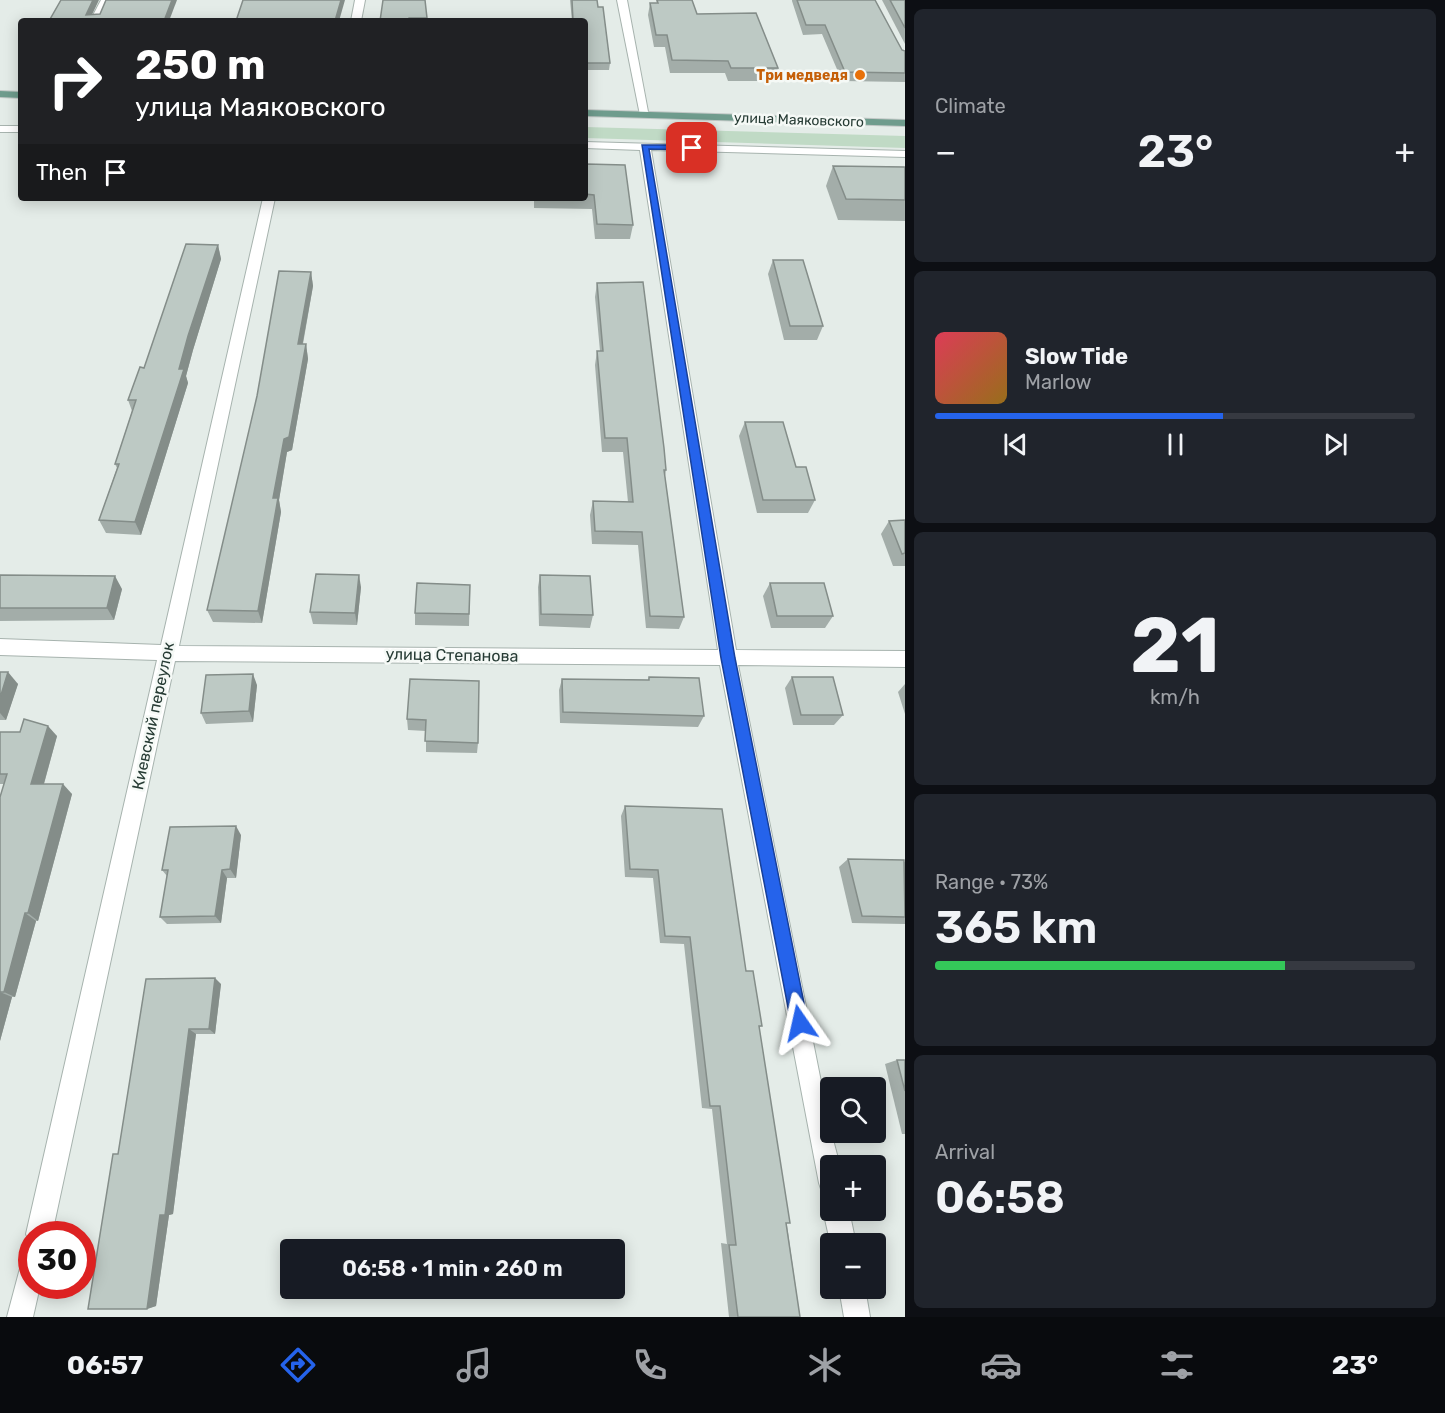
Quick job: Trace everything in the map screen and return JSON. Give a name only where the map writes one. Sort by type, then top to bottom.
[{"type":"main road","points":[[0,94],[18,95]]},
{"type":"main road","name":"улица Маяковского","points":[[588,113],[905,123]]},
{"type":"street","points":[[97,18],[106,0]]},
{"type":"street","points":[[357,18],[360,0]]},
{"type":"street","points":[[622,0],[645,115]]},
{"type":"street","points":[[0,129],[18,129]]},
{"type":"street","name":"улица Маяковского","points":[[588,145],[905,154]]},
{"type":"street","points":[[645,147],[728,658],[826,1155]]},
{"type":"street","name":"Киевский переулок","points":[[42,1221],[268,201]]},
{"type":"street","name":"улица Степанова","points":[[0,647],[167,653],[905,659]]},
{"type":"street","points":[[20,1317],[24,1299]]},
{"type":"street","points":[[854,1299],[857,1317]]},
{"type":"green space","points":[[588,127],[905,136],[905,148],[588,138]]},
{"type":"building","points":[[61,0],[93,0],[86,15],[100,14],[106,0],[172,0],[165,18],[51,18]]},
{"type":"building","points":[[243,0],[341,0],[336,18],[237,18]]},
{"type":"building","points":[[383,0],[425,0],[427,18],[380,18]]},
{"type":"building","points":[[572,0],[597,0],[598,7],[603,7],[610,63],[588,63],[588,18],[573,18]]},
{"type":"building","points":[[657,0],[692,0],[697,14],[756,13],[778,68],[731,68],[728,61],[672,60],[667,35],[656,35],[650,3],[658,3]]},
{"type":"building","points":[[797,0],[875,0],[902,50],[905,51],[905,73],[845,72],[825,25],[806,25]]},
{"type":"building","points":[[890,0],[905,0],[905,28]]},
{"type":"building","points":[[588,164],[625,165],[633,225],[597,224],[594,195],[588,194]]},
{"type":"building","points":[[833,166],[905,167],[905,200],[846,199]]},
{"type":"building","points":[[186,244],[218,245],[179,369],[184,369],[135,522],[99,520],[119,464],[115,464],[136,400],[128,400],[140,367],[144,368]]},
{"type":"building","points":[[773,260],[803,260],[823,326],[790,326]]},
{"type":"building","points":[[279,271],[311,272],[298,344],[306,344],[289,437],[284,439],[273,498],[278,498],[258,611],[207,610],[257,396]]},
{"type":"building","points":[[643,282],[664,448],[666,470],[664,470],[684,617],[650,616],[642,532],[595,531],[593,501],[633,502],[627,438],[605,438],[597,351],[603,351],[597,283]]},
{"type":"building","points":[[745,422],[783,422],[796,467],[806,467],[815,500],[763,500]]},
{"type":"building","points":[[905,520],[905,553],[902,554],[889,521]]},
{"type":"building","points":[[316,574],[359,575],[355,613],[310,612]]},
{"type":"building","points":[[0,575],[115,576],[107,608],[0,608]]},
{"type":"building","points":[[540,575],[590,576],[593,615],[541,614]]},
{"type":"building","points":[[417,583],[470,585],[469,614],[415,613]]},
{"type":"building","points":[[770,583],[824,583],[833,616],[777,616]]},
{"type":"building","points":[[0,672],[8,672],[0,698]]},
{"type":"building","points":[[253,674],[249,711],[201,713],[206,675]]},
{"type":"building","points":[[649,677],[699,678],[704,716],[563,712],[562,679],[649,680]]},
{"type":"building","points":[[792,677],[833,677],[843,715],[801,715]]},
{"type":"building","points":[[410,679],[479,681],[478,743],[425,741],[426,720],[407,719]]},
{"type":"building","points":[[24,719],[48,726],[31,784],[63,784],[28,913],[25,913],[4,992],[0,992],[0,797],[7,774],[0,774],[0,732],[20,732]]},
{"type":"building","points":[[625,806],[722,809],[746,971],[753,971],[762,1026],[759,1026],[790,1223],[786,1223],[800,1317],[738,1317],[729,1245],[736,1245],[720,1106],[710,1106],[690,937],[665,936],[658,870],[630,869]]},
{"type":"building","points":[[236,826],[230,869],[222,870],[215,916],[160,917],[168,870],[162,870],[170,827]]},
{"type":"building","points":[[848,859],[904,860],[905,917],[862,916]]},
{"type":"building","points":[[215,978],[209,1029],[189,1029],[165,1215],[160,1215],[147,1309],[88,1309],[90,1299],[96,1299],[96,1259],[113,1154],[118,1154],[146,979]]},
{"type":"building","points":[[897,1060],[905,1060],[905,1091]]},
{"type":"place","name":"Три медведя","points":[[860,75]]},
{"type":"route","points":[[692,148],[645,147],[728,658],[800,1023]]}]
